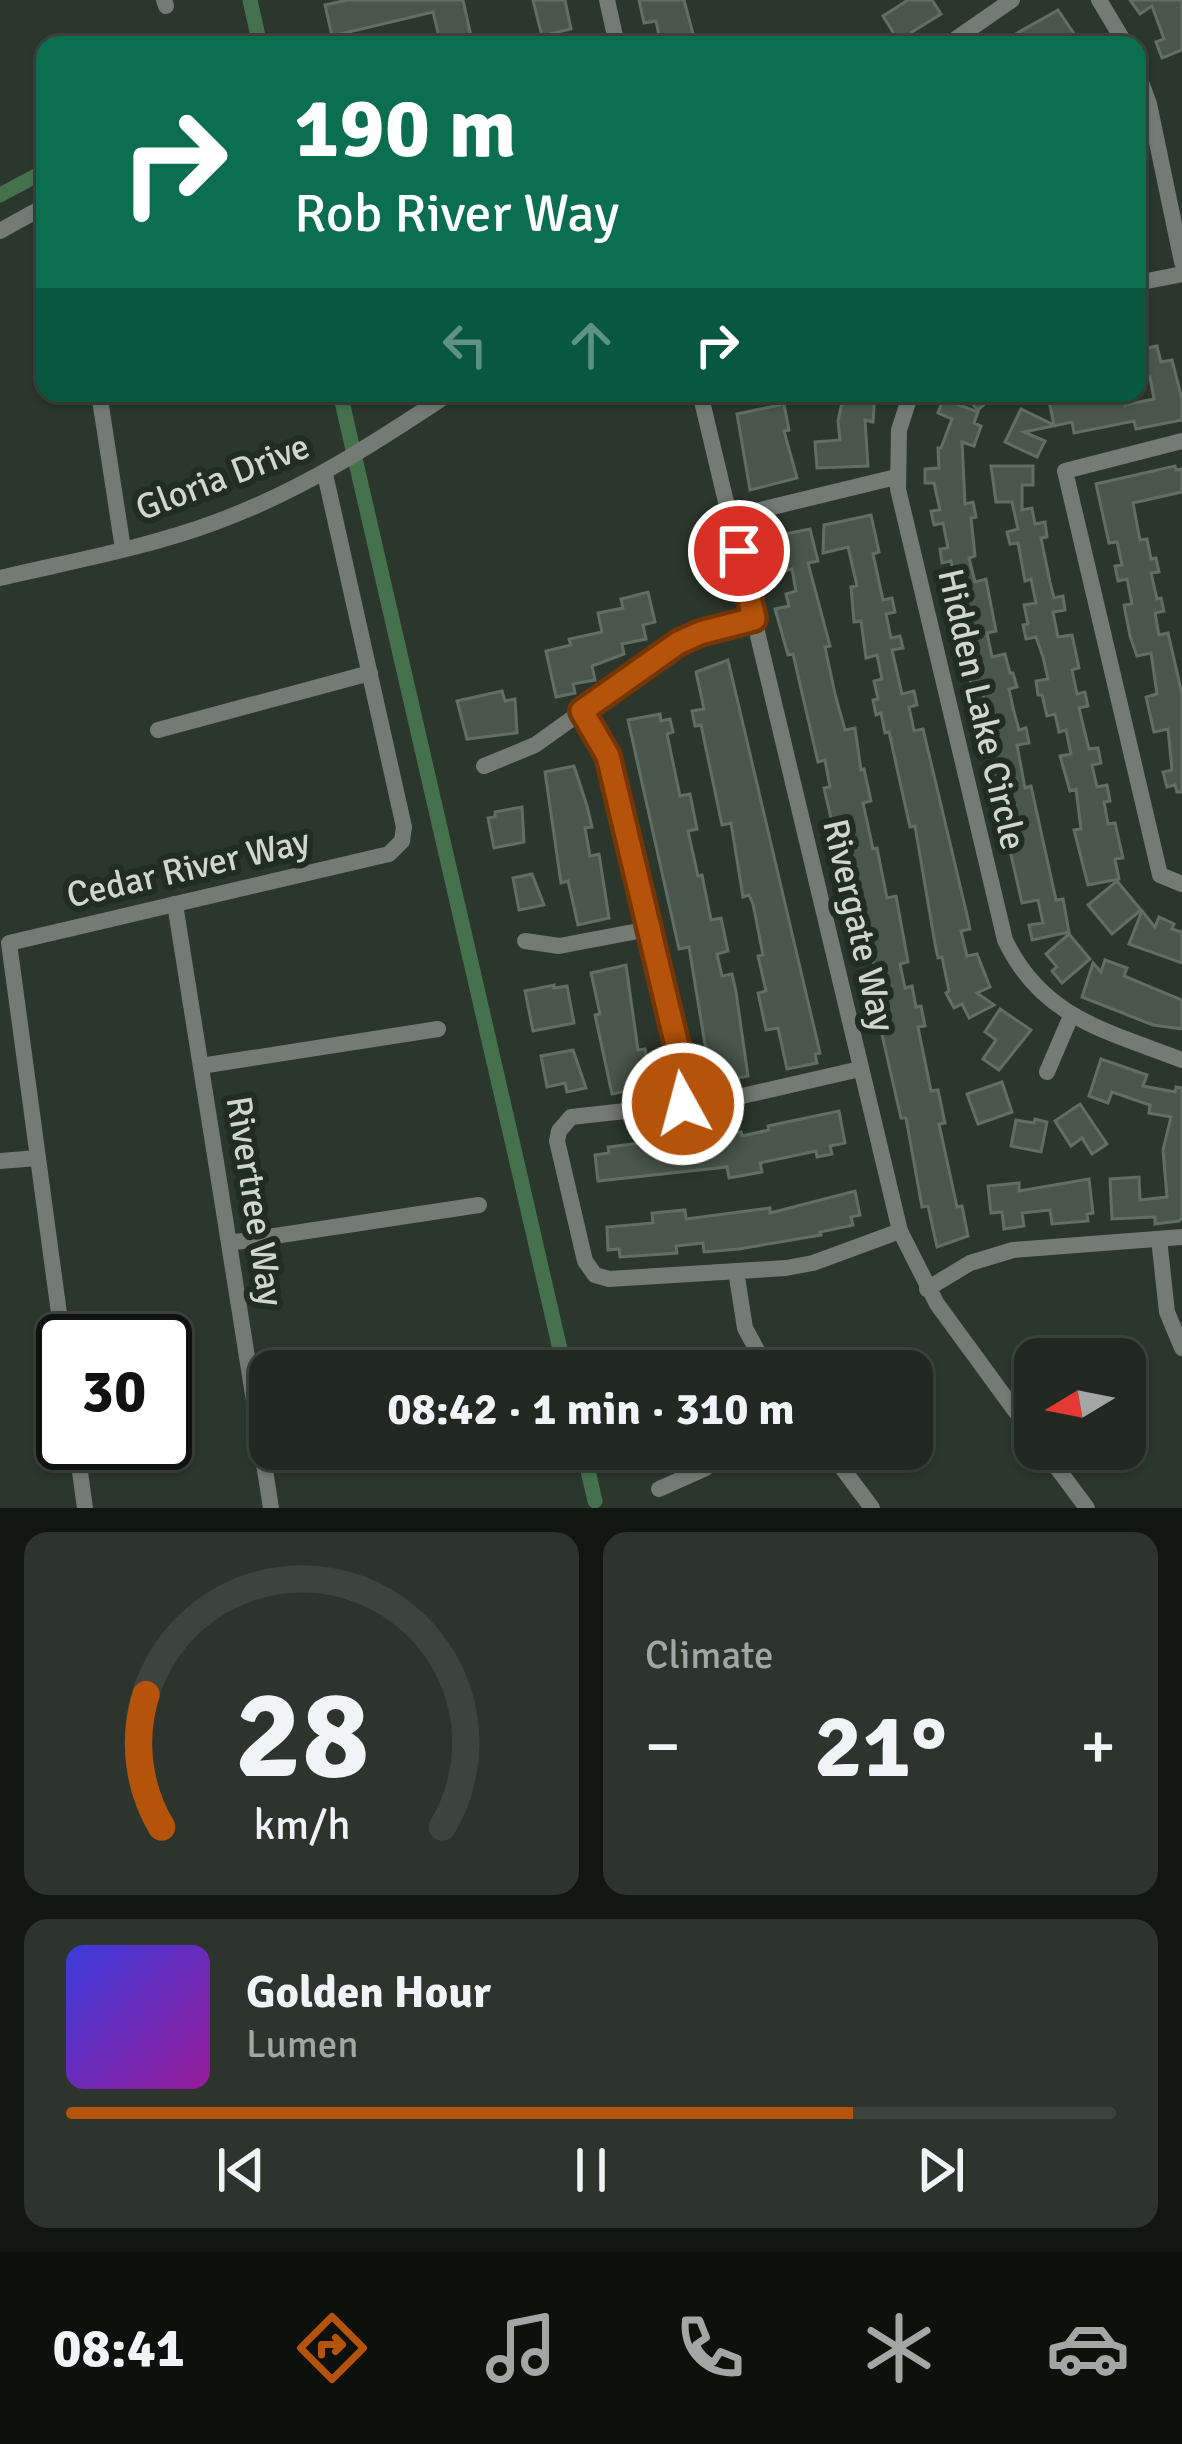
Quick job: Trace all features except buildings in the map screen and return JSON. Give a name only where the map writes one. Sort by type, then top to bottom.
[{"type":"street","points":[[607,0],[615,36]]},
{"type":"street","points":[[972,0],[985,19]]},
{"type":"street","points":[[960,36],[1012,0]]},
{"type":"street","points":[[1099,0],[1121,36]]},
{"type":"street","points":[[1146,96],[1182,262]]},
{"type":"street","points":[[0,230],[36,211]]},
{"type":"street","points":[[1146,281],[1182,274]]},
{"type":"street","points":[[100,402],[123,549]]},
{"type":"street","name":"Gloria Drive","points":[[0,578],[216,522],[345,463],[436,402]]},
{"type":"street","name":"Rivergate Way","points":[[702,402],[900,1231],[928,1289],[1014,1409]]},
{"type":"street","name":"Hidden Lake Circle","points":[[908,402],[899,430],[896,477],[1005,940],[1027,979],[1071,1016],[1182,1060]]},
{"type":"street","points":[[1182,441],[1065,471],[1160,875],[1182,884]]},
{"type":"street","name":"Cedar River Way","points":[[59,1314],[10,944],[388,854],[397,848],[404,827],[325,473]]},
{"type":"street","points":[[731,517],[896,477]]},
{"type":"street","points":[[484,766],[522,753],[678,643],[754,619]]},
{"type":"street","points":[[158,730],[370,674]]},
{"type":"street","points":[[582,711],[608,756],[682,1067],[683,1104]]},
{"type":"street","name":"Rivertree Way","points":[[176,904],[250,1350]]},
{"type":"street","points":[[525,940],[559,946],[649,929]]},
{"type":"street","points":[[1047,1072],[1071,1016]]},
{"type":"street","points":[[201,1066],[438,1029]]},
{"type":"street","points":[[860,1069],[725,1100],[579,1114],[563,1123],[557,1141],[584,1261],[595,1275],[609,1280],[736,1271],[813,1263],[900,1231]]},
{"type":"street","points":[[0,1162],[38,1158]]},
{"type":"street","points":[[229,1243],[479,1205]]},
{"type":"street","points":[[928,1289],[970,1263],[1013,1250],[1182,1237]]},
{"type":"street","points":[[1159,1239],[1167,1312],[1182,1348]]},
{"type":"street","points":[[736,1271],[745,1328],[757,1350]]},
{"type":"street","points":[[80,1470],[85,1508]]},
{"type":"street","name":"Rivertree Way","points":[[268,1470],[271,1508]]},
{"type":"street","points":[[659,1489],[702,1470]]},
{"type":"street","points":[[844,1470],[872,1508]]},
{"type":"street","points":[[1059,1470],[1087,1508]]},
{"type":"waterway","points":[[250,0],[258,36]]},
{"type":"waterway","points":[[0,195],[36,176]]},
{"type":"waterway","points":[[342,402],[560,1350]]},
{"type":"waterway","points":[[588,1470],[595,1501]]},
{"type":"route","points":[[683,1104],[682,1067],[608,756],[582,711],[678,643],[754,619],[739,551]]}]
